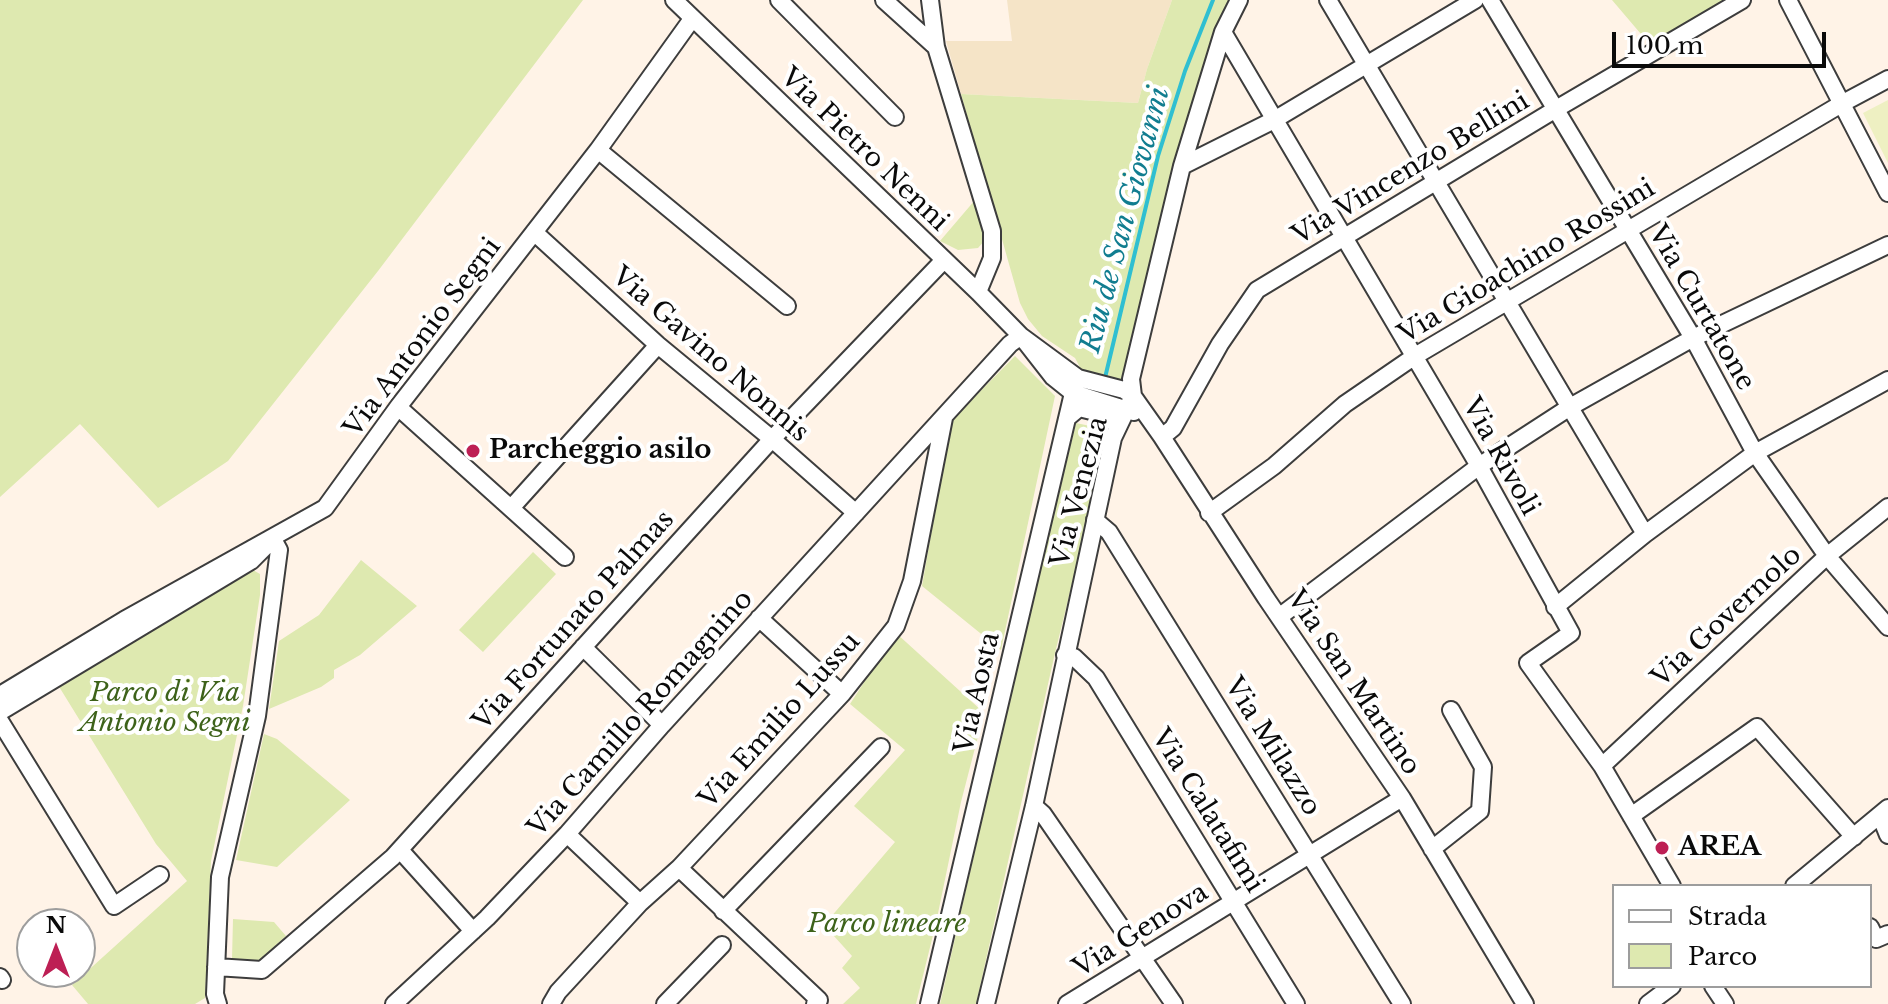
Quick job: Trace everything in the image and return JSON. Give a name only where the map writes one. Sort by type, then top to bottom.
[{"type":"street","name":"Via Pietro Nenni","points":[[674,0],[978,292],[1021,336],[1038,360],[1075,389],[1126,400]]},
{"type":"street","points":[[779,0],[895,117]]},
{"type":"street","points":[[884,0],[936,47]]},
{"type":"street","points":[[930,0],[936,47],[992,231],[992,258],[978,292]]},
{"type":"street","name":"Via Venezia","points":[[986,1004],[1034,806],[1095,520],[1182,166],[1223,32],[1239,0]]},
{"type":"street","points":[[1328,0],[1645,534]]},
{"type":"street","points":[[1182,166],[1274,120],[1475,0]]},
{"type":"street","name":"Via Curtatone","points":[[1490,0],[1693,338],[1755,453],[1827,556],[1888,627]]},
{"type":"street","name":"Via Vincenzo Bellini","points":[[1162,437],[1173,428],[1220,344],[1257,290],[1742,0]]},
{"type":"street","points":[[1788,0],[1888,193]]},
{"type":"street","name":"Via Antonio Segni","points":[[0,695],[178,589],[325,508],[398,407],[598,150],[692,19]]},
{"type":"street","name":"Via Rivoli","points":[[1223,32],[1479,466],[1571,633],[1528,663],[1602,766],[1671,884]]},
{"type":"street","name":"Via Gioachino Rossini","points":[[1209,513],[1274,466],[1345,404],[1415,356],[1888,79]]},
{"type":"street","points":[[598,150],[787,306]]},
{"type":"street","name":"Via Gavino Nonnis","points":[[534,232],[658,345],[856,513]]},
{"type":"street","points":[[1279,617],[1479,466],[1570,407],[1693,338],[1888,245]]},
{"type":"street","name":"Via Fortunato Palmas","points":[[216,967],[262,970],[400,850],[772,439],[944,260]]},
{"type":"street","name":"Via Camillo Romagnino","points":[[394,1004],[473,931],[567,834],[944,415],[1021,336]]},
{"type":"street","points":[[512,507],[658,345]]},
{"type":"street","points":[[1555,607],[1645,534],[1755,453],[1888,380]]},
{"type":"street","name":"Via Aosta","points":[[929,1004],[1075,389]]},
{"type":"street","name":"Via San Martino","points":[[1126,400],[1147,417],[1162,437],[1209,513],[1402,798],[1525,1004]]},
{"type":"street","points":[[398,407],[565,557]]},
{"type":"street","points":[[1067,418],[1079,408],[1112,416],[1117,429]]},
{"type":"street","name":"Via Emilio Lussu","points":[[551,1004],[558,992],[640,903],[679,868],[842,694],[896,626],[912,581],[944,415]]},
{"type":"street","points":[[915,448],[935,462]]},
{"type":"street","name":"Via Governolo","points":[[1602,766],[1827,556],[1888,507]]},
{"type":"street","name":"Via Milazzo","points":[[1095,520],[1109,532],[1402,1004]]},
{"type":"street","name":"Via Antonio Segni","points":[[0,712],[251,561],[273,539]]},
{"type":"street","points":[[218,1004],[215,994],[220,877],[257,716],[279,550],[273,539]]},
{"type":"street","points":[[759,618],[842,694]]},
{"type":"street","points":[[583,647],[662,725]]},
{"type":"street","name":"Via Calatafimi","points":[[1065,655],[1074,657],[1096,678],[1296,1004]]},
{"type":"street","points":[[1432,849],[1480,811],[1483,767],[1451,710]]},
{"type":"street","points":[[0,721],[114,906],[160,875]]},
{"type":"street","points":[[1631,816],[1757,727],[1854,837]]},
{"type":"street","points":[[723,911],[881,747]]},
{"type":"street","name":"Via Genova","points":[[1067,1004],[1402,798]]},
{"type":"street","points":[[1034,806],[1043,814],[1174,1004]]},
{"type":"street","points":[[1884,811],[1888,835]]},
{"type":"street","points":[[1796,884],[1884,811]]},
{"type":"street","points":[[567,834],[640,903]]},
{"type":"street","points":[[400,850],[473,931]]},
{"type":"street","points":[[679,868],[819,1000],[815,1004]]},
{"type":"street","points":[[1872,931],[1876,939],[1888,934]]},
{"type":"street","points":[[665,1004],[722,945]]},
{"type":"street","points":[[1648,1004],[1669,988]]},
{"type":"shaded area","points":[[1007,0],[1172,0],[1138,103],[961,94],[946,41],[1012,41]]},
{"type":"green space","points":[[0,0],[583,0],[378,271],[228,461],[158,508],[80,424],[0,497]]},
{"type":"green space","points":[[1172,0],[1229,0],[1154,259],[1124,377],[1119,381],[1083,373],[1075,358],[1042,336],[1028,319],[1020,303],[961,94],[1138,103]]},
{"type":"green space","points":[[1612,0],[1730,0],[1652,47]]},
{"type":"green space","points":[[1888,100],[1888,163],[1863,113]]},
{"type":"green space","points":[[975,200],[986,239],[978,248],[958,250],[940,241]]},
{"type":"green space","points":[[1015,356],[1055,396],[1001,650],[922,586],[951,421]]},
{"type":"green space","points":[[1076,423],[1109,430],[1108,437],[1055,653],[976,1004],[940,1004],[1016,670]]},
{"type":"green space","points":[[533,552],[556,574],[483,652],[459,630]]},
{"type":"green space","points":[[361,560],[417,606],[360,655],[334,670],[334,678],[321,687],[269,709],[279,641],[319,615]]},
{"type":"green space","name":"Parco di Via Antonio Segni","points":[[253,570],[260,574],[260,595],[243,706],[211,861],[205,998],[195,1004],[88,1004],[75,988],[96,988],[96,963],[187,881],[156,844],[58,685]]},
{"type":"green space","name":"Parco lineare","points":[[896,633],[982,711],[983,717],[916,1004],[843,1004],[860,988],[842,968],[852,956],[824,925],[895,842],[854,806],[905,750],[850,704]]},
{"type":"green space","points":[[264,734],[277,739],[350,800],[277,867],[236,860]]},
{"type":"green space","points":[[233,919],[274,922],[286,936],[258,961],[232,959]]},
{"type":"waterway","name":"Riu de San Giovanni","points":[[1104,382],[1158,156],[1185,71],[1213,0]]},
{"type":"place","name":"Parcheggio asilo","points":[[473,451]]},
{"type":"place","name":"AREA","points":[[1662,848]]}]
